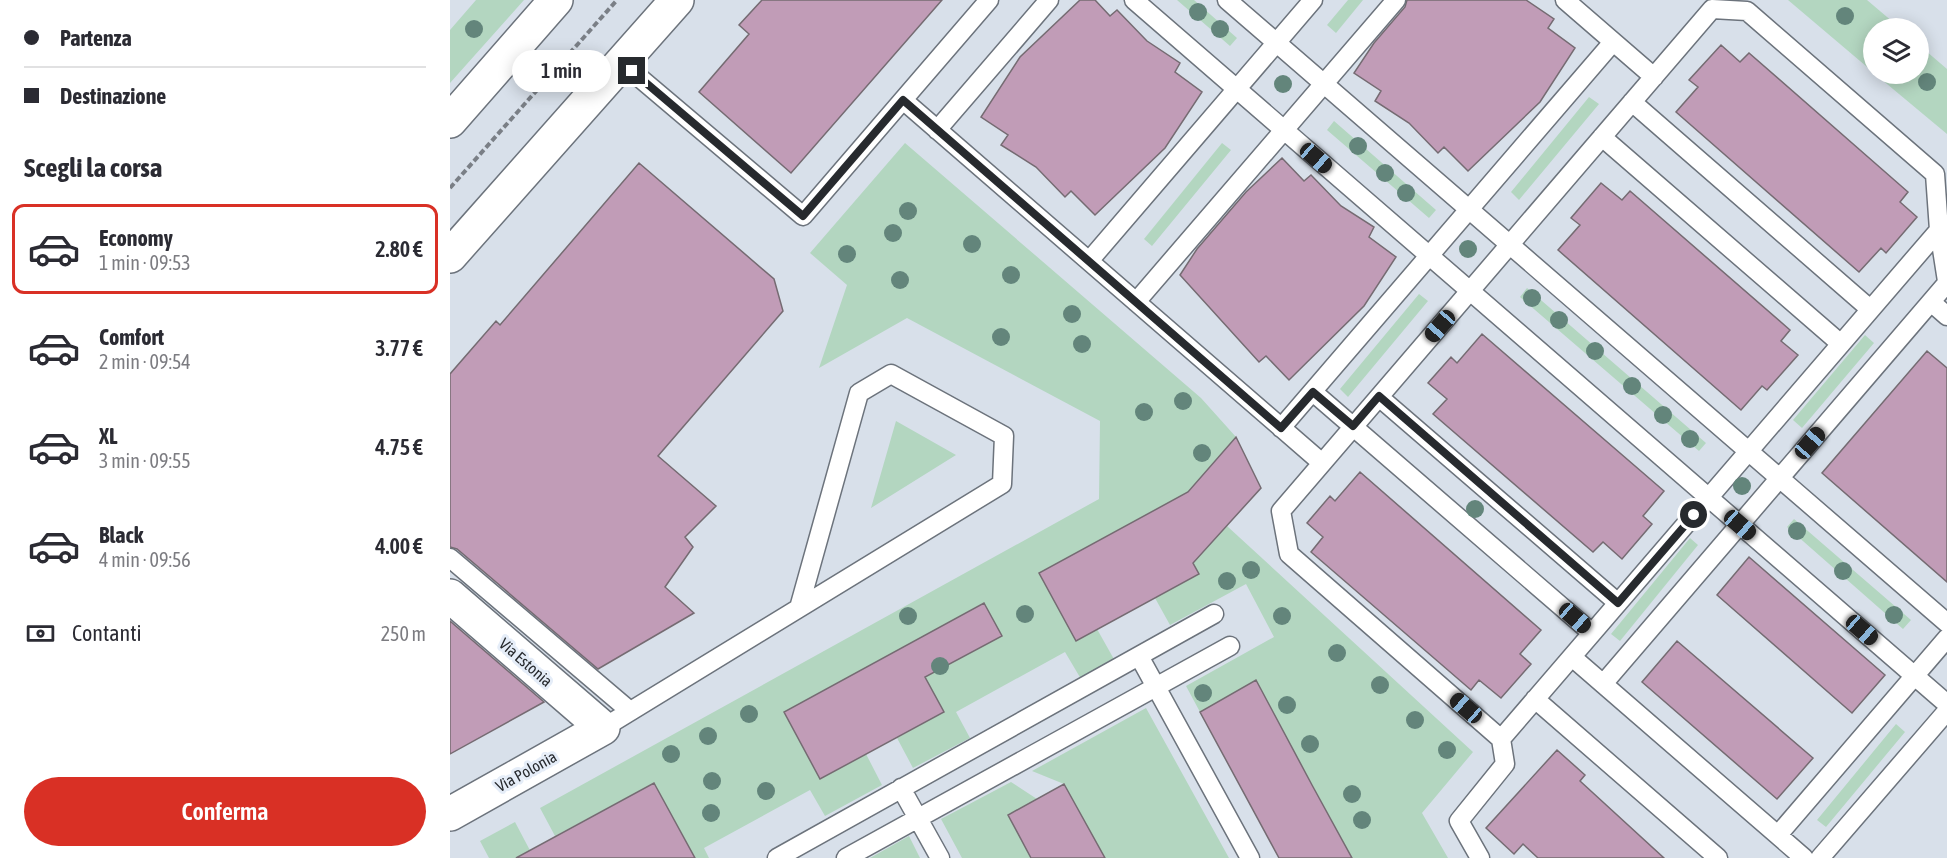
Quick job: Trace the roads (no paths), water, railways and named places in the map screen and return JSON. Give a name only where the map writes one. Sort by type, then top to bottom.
[{"type":"street","points":[[450,121],[556,0]]},
{"type":"street","points":[[450,256],[677,0]]},
{"type":"street","name":"Via Estonia","points":[[450,596],[603,728]]},
{"type":"street","name":"Via Polonia","points":[[450,814],[603,728]]},
{"type":"lane","points":[[621,62],[803,216],[989,0]]},
{"type":"lane","points":[[937,130],[1049,0]]},
{"type":"lane","points":[[1134,0],[1947,704]]},
{"type":"lane","points":[[1227,0],[1947,623]]},
{"type":"lane","points":[[1089,261],[1313,0]]},
{"type":"lane","points":[[1136,302],[1396,0]]},
{"type":"lane","points":[[1565,0],[1654,76]]},
{"type":"lane","points":[[1480,858],[1459,822],[1505,764],[1501,739],[1289,554],[1281,511],[1712,9],[1747,12],[1935,174],[1939,230],[1947,282],[1603,684]]},
{"type":"lane","points":[[1281,428],[1614,42]]},
{"type":"lane","points":[[903,100],[1322,463]]},
{"type":"lane","points":[[1632,102],[1870,309]]},
{"type":"lane","points":[[1602,137],[1841,344]]},
{"type":"lane","points":[[1501,739],[1939,230]]},
{"type":"lane","points":[[1931,302],[1947,316]]},
{"type":"lane","points":[[603,728],[1002,484],[1004,436],[891,374],[859,393],[799,608]]},
{"type":"lane","points":[[1313,392],[1592,633]]},
{"type":"lane","points":[[1379,396],[1618,603]]},
{"type":"lane","points":[[450,558],[630,711]]},
{"type":"lane","points":[[777,858],[1214,614]]},
{"type":"lane","points":[[1778,835],[1947,638]]},
{"type":"lane","points":[[846,858],[1230,646]]},
{"type":"lane","points":[[1139,656],[1250,858]]},
{"type":"lane","points":[[1572,657],[1804,858]]},
{"type":"lane","points":[[1535,699],[1718,858]]},
{"type":"lane","points":[[1820,858],[1947,711]]},
{"type":"lane","points":[[901,788],[940,858]]}]
